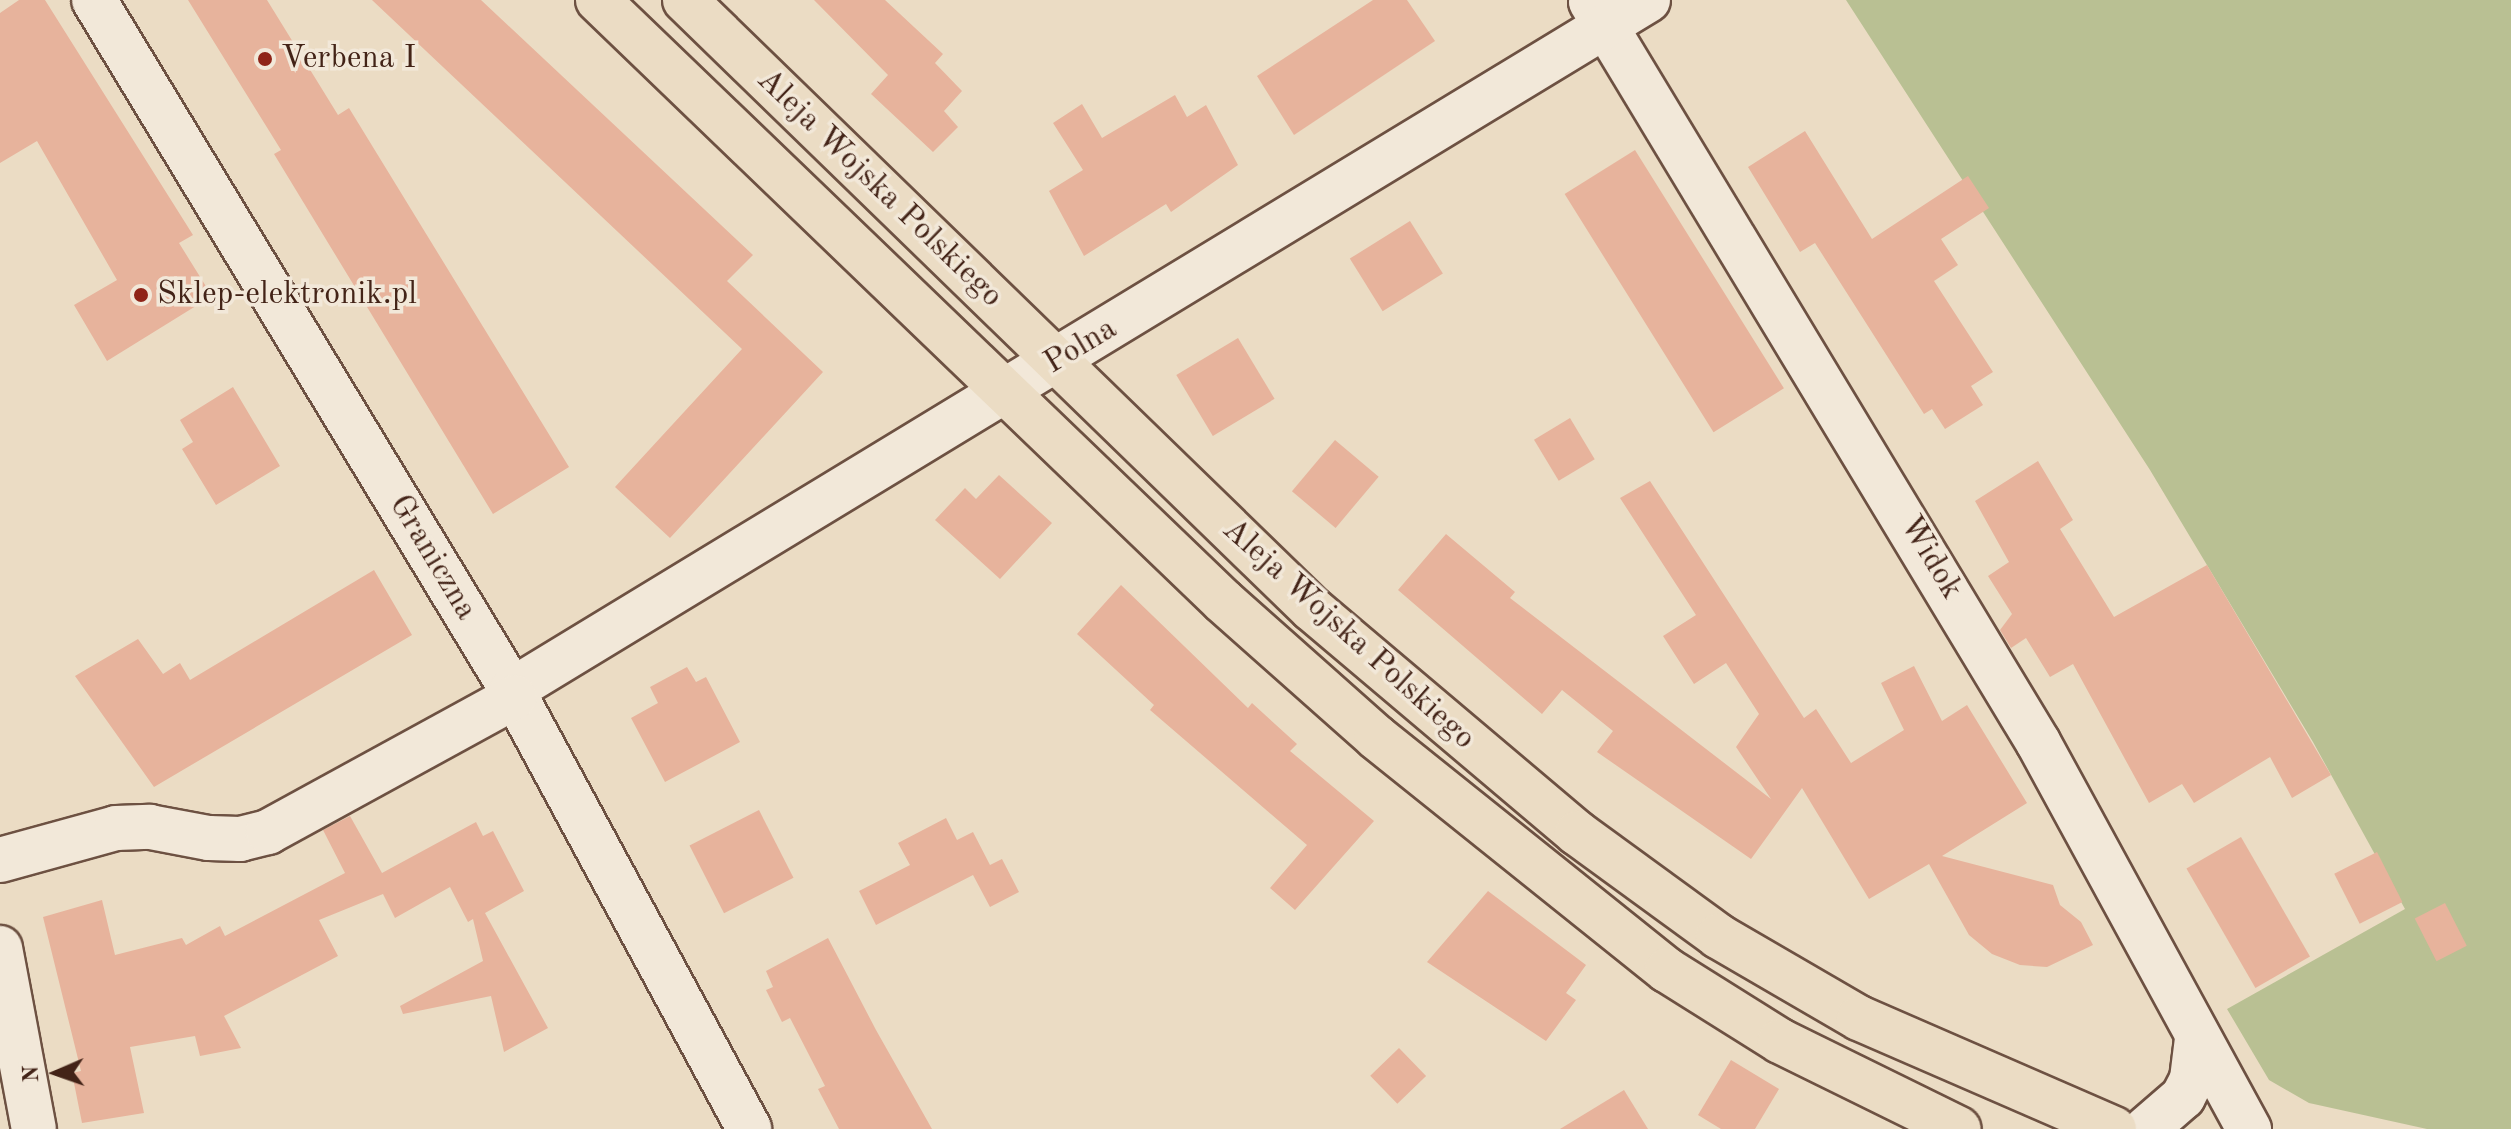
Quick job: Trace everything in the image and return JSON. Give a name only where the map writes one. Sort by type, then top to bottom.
[{"type":"main road","name":"Aleja Wojska Polskiego","points":[[598,0],[1005,393],[1294,666],[1601,921],[1780,1041],[1959,1129]]},
{"type":"main road","name":"Aleja Wojska Polskiego","points":[[685,0],[1312,609],[1509,778],[1649,887],[1718,936],[1859,1018],[2114,1129]]},
{"type":"street","name":"Graniczna","points":[[94,0],[514,693],[749,1129]]},
{"type":"street","name":"Polna","points":[[0,860],[116,828],[150,827],[209,838],[240,839],[268,832],[514,693],[1057,362],[1598,12],[1648,0]]},
{"type":"street","name":"Widok","points":[[1598,12],[2022,714],[2197,1039],[2249,1129]]},
{"type":"street","points":[[0,948],[34,1129]]},
{"type":"street","points":[[2146,1129],[2183,1097],[2194,1070],[2197,1039]]},
{"type":"green space","points":[[1846,0],[2511,0],[2511,1129],[2427,1129],[2309,1103],[2269,1080],[2227,1009],[2405,909],[2313,742],[2150,470]]},
{"type":"building","points":[[19,0],[45,0],[193,235],[179,243],[212,296],[107,361],[74,305],[117,280],[37,141],[0,163],[0,13]]},
{"type":"building","points":[[188,0],[267,0],[338,115],[349,108],[569,467],[493,514],[274,154],[281,150]]},
{"type":"building","points":[[372,0],[481,0],[753,255],[727,281],[823,372],[670,538],[615,487],[742,349]]},
{"type":"building","points":[[814,0],[885,0],[943,54],[935,63],[962,91],[944,111],[958,127],[933,152],[871,94],[888,75]]},
{"type":"building","points":[[1373,0],[1407,0],[1435,41],[1294,135],[1257,76]]},
{"type":"building","points":[[1175,95],[1187,117],[1206,105],[1238,165],[1171,212],[1166,204],[1084,256],[1049,191],[1083,170],[1053,123],[1082,104],[1102,138]]},
{"type":"building","points":[[1805,131],[1872,239],[1968,176],[1989,208],[1941,239],[1958,265],[1934,281],[1993,372],[1971,386],[1983,405],[1945,429],[1932,409],[1924,414],[1815,243],[1800,252],[1748,167]]},
{"type":"building","points":[[1635,150],[1784,388],[1714,432],[1565,194]]},
{"type":"building","points":[[1410,221],[1443,274],[1383,311],[1350,259]]},
{"type":"building","points":[[1238,338],[1275,399],[1213,436],[1176,375]]},
{"type":"building","points":[[233,387],[280,466],[216,505],[182,449],[193,442],[180,420]]},
{"type":"building","points":[[1570,418],[1595,459],[1559,481],[1534,440]]},
{"type":"building","points":[[1335,440],[1379,477],[1336,528],[1292,491]]},
{"type":"building","points":[[2038,461],[2073,520],[2060,529],[2114,617],[2207,565],[2331,775],[2292,798],[2270,757],[2194,803],[2182,784],[2149,803],[2073,664],[2050,677],[2026,638],[2011,648],[2000,630],[2012,614],[1988,576],[2009,562],[1975,501]]},
{"type":"building","points":[[999,475],[1052,523],[1000,579],[935,520],[965,488],[976,499]]},
{"type":"building","points":[[1650,481],[1804,718],[1816,709],[1851,763],[1904,730],[1881,683],[1914,666],[1942,721],[1967,705],[2027,803],[1942,856],[2053,885],[2060,905],[2081,922],[2093,945],[2047,967],[2020,965],[1992,954],[1969,935],[1929,864],[1869,899],[1802,788],[1751,859],[1597,752],[1613,731],[1562,690],[1542,714],[1398,590],[1446,534],[1515,592],[1510,598],[1771,799],[1736,747],[1759,714],[1726,663],[1694,684],[1663,636],[1696,615],[1620,498]]},
{"type":"building","points":[[374,570],[412,635],[154,787],[75,676],[138,639],[163,674],[180,663],[190,680]]},
{"type":"building","points":[[1121,585],[1248,708],[1252,703],[1297,744],[1290,751],[1374,821],[1295,910],[1270,888],[1307,845],[1150,710],[1154,705],[1077,634]]},
{"type":"building","points":[[687,667],[696,682],[706,677],[740,742],[665,782],[631,718],[658,703],[650,687]]},
{"type":"building","points":[[759,810],[794,878],[724,913],[690,845]]},
{"type":"building","points":[[350,816],[382,873],[476,822],[483,836],[493,831],[524,891],[485,913],[548,1028],[504,1052],[491,996],[403,1014],[400,1006],[483,961],[473,919],[468,922],[450,887],[395,918],[383,894],[319,920],[338,956],[224,1016],[241,1048],[200,1056],[195,1036],[130,1047],[144,1113],[82,1123],[72,1073],[81,1071],[43,917],[102,900],[115,955],[182,938],[186,945],[220,926],[225,936],[345,873],[323,830]]},
{"type":"building","points":[[946,818],[957,840],[973,832],[990,865],[1002,859],[1019,892],[990,907],[973,875],[876,925],[859,891],[910,865],[898,843]]},
{"type":"building","points":[[2241,837],[2310,957],[2255,988],[2186,868]]},
{"type":"building","points":[[2377,852],[2402,902],[2360,924],[2334,874]]},
{"type":"building","points":[[1488,891],[1586,965],[1566,993],[1576,1000],[1546,1041],[1427,962]]},
{"type":"building","points":[[2445,903],[2467,946],[2436,961],[2415,918]]},
{"type":"building","points":[[828,938],[932,1129],[839,1129],[818,1089],[825,1086],[790,1018],[782,1022],[766,990],[773,987],[766,971]]},
{"type":"building","points":[[1399,1048],[1426,1076],[1397,1104],[1370,1076]]},
{"type":"building","points":[[1731,1060],[1779,1089],[1755,1129],[1721,1129],[1698,1115]]},
{"type":"building","points":[[1624,1090],[1648,1129],[1560,1129]]},
{"type":"place","name":"Verbena I","points":[[265,59]]},
{"type":"place","name":"Sklep-elektronik.pl","points":[[141,295]]}]
